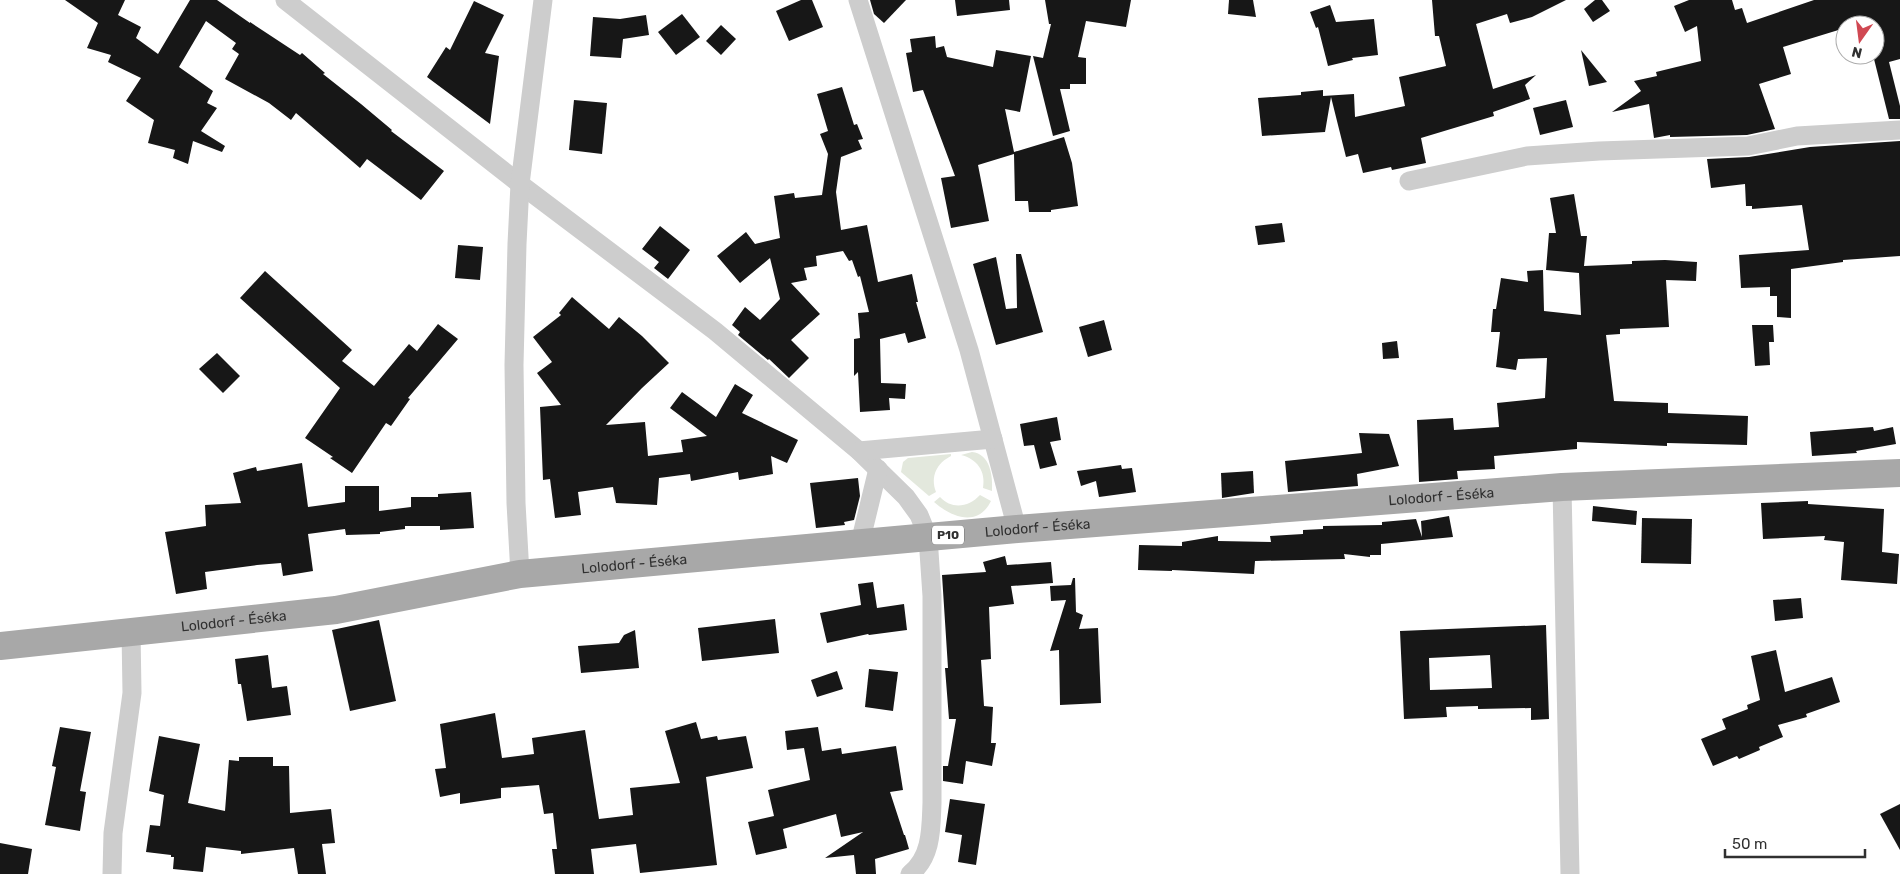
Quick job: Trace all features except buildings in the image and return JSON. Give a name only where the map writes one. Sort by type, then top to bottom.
[{"type":"main road","name":"Lolodorf - Éséka","points":[[0,646],[336,610],[520,574],[1017,529],[1562,488],[1900,473]]},
{"type":"street","points":[[285,0],[520,184],[715,331],[859,451],[906,497],[918,515],[928,537],[932,596],[931,832],[926,854],[916,869],[910,874]]},
{"type":"street","points":[[520,574],[516,503],[514,365],[520,184],[543,0]]},
{"type":"street","points":[[858,0],[969,350],[1017,529]]},
{"type":"street","points":[[1409,181],[1526,156],[1608,150],[1748,146],[1798,136],[1900,130]]},
{"type":"street","points":[[859,451],[993,439]]},
{"type":"street","points":[[860,544],[878,469]]},
{"type":"street","points":[[1562,488],[1570,874]]},
{"type":"street","points":[[112,874],[113,833],[132,693],[131,631]]},
{"type":"shaded area","points":[[972,452],[987,461],[992,478],[992,491],[983,488],[982,471],[976,463],[972,459],[961,455]]},
{"type":"shaded area","points":[[951,454],[936,471],[934,486],[936,492],[929,496],[901,472],[903,462],[908,458]]},
{"type":"shaded area","points":[[980,495],[991,501],[979,515],[972,517],[964,517],[948,512],[934,502],[940,497],[950,504],[960,505],[971,502]]}]
